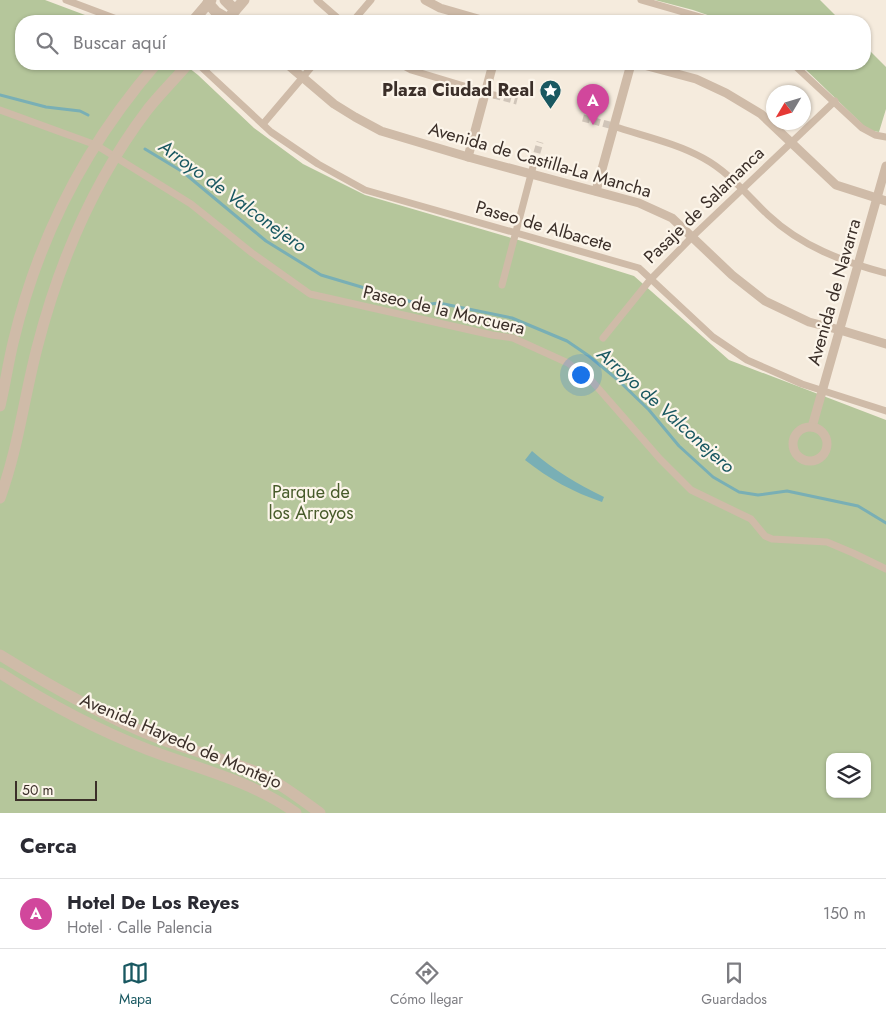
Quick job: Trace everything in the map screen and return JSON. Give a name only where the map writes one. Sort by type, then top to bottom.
[{"type":"street","points":[[225,0],[231,15]]},
{"type":"street","points":[[234,15],[244,0]]},
{"type":"street","points":[[317,0],[334,15]]},
{"type":"street","points":[[358,15],[371,0]]},
{"type":"street","points":[[425,0],[440,8],[464,15]]},
{"type":"street","points":[[641,0],[693,15]]},
{"type":"street","points":[[70,1],[106,15]]},
{"type":"street","points":[[198,15],[209,2],[216,12],[224,15]]},
{"type":"street","points":[[0,406],[12,344],[42,249],[66,195],[128,96],[151,70]]},
{"type":"street","points":[[0,498],[14,454],[36,348],[64,260],[87,209],[114,158],[148,109],[183,70]]},
{"type":"street","name":"Paseo de Albacete","points":[[204,70],[263,124],[318,164],[365,190],[639,268],[713,337],[747,360],[802,384],[886,411]]},
{"type":"street","name":"Avenida de Castilla-La Mancha","points":[[294,70],[334,104],[381,130],[468,157],[639,203],[672,218],[732,275],[765,301],[809,322],[886,344]]},
{"type":"street","points":[[263,124],[308,70]]},
{"type":"street","points":[[410,70],[494,95]]},
{"type":"street","points":[[468,157],[491,70]]},
{"type":"street","points":[[596,190],[629,70]]},
{"type":"street","points":[[662,70],[696,79],[726,93],[761,114],[836,185],[882,200]]},
{"type":"street","points":[[800,70],[862,128],[875,135],[886,137]]},
{"type":"street","name":"Pasaje de Salamanca","points":[[603,338],[650,280],[692,237],[741,188],[835,101]]},
{"type":"street","name":"Paseo de la Morcuera","points":[[0,110],[96,145],[114,158],[191,204],[252,253],[310,294],[492,335],[513,338],[568,363],[591,380],[660,459],[691,490],[751,519],[765,536],[772,539],[827,542],[886,569]]},
{"type":"street","points":[[614,126],[684,149],[703,158],[731,177],[768,215],[797,238],[858,266],[886,273]]},
{"type":"street","points":[[502,285],[534,163]]},
{"type":"street","name":"Avenida de Navarra","points":[[812,427],[858,266],[882,200],[886,166]]},
{"type":"street","points":[[0,656],[49,685],[155,737],[263,775],[292,792],[320,813]]},
{"type":"street","name":"Avenida Hayedo de Montejo","points":[[0,673],[39,698],[108,732],[149,750],[255,789],[296,813]]},
{"type":"green space","name":"Parque de los Arroyos","points":[[0,0],[45,0],[85,15],[15,15],[15,70],[192,70],[254,128],[303,164],[365,195],[634,276],[729,360],[886,420],[886,813],[0,813]]},
{"type":"green space","points":[[655,0],[820,0],[835,15],[708,15]]},
{"type":"green space","points":[[871,52],[886,67],[886,109],[879,132],[872,131],[863,125],[806,70],[871,70]]},
{"type":"water","points":[[532,451],[566,476],[604,497],[602,502],[581,494],[534,467],[525,460]]},
{"type":"waterway","name":"Arroyo de Valconejero","points":[[0,95],[46,107],[80,111],[88,115]]},
{"type":"waterway","name":"Arroyo de Valconejero","points":[[145,149],[183,172],[266,241],[321,275],[422,305],[439,303],[512,318],[567,341],[618,380],[649,410],[679,446],[713,477],[739,492],[758,495],[787,491],[858,506],[886,523]]},
{"type":"tunnel","points":[[494,95],[517,101]]},
{"type":"tunnel","points":[[583,118],[613,126]]},
{"type":"tunnel","points":[[534,163],[540,142]]},
{"type":"place","name":"Plaza Ciudad Real","points":[[550,109]]},
{"type":"place","name":"Hotel De Los Reyes","points":[[593,125]]}]
